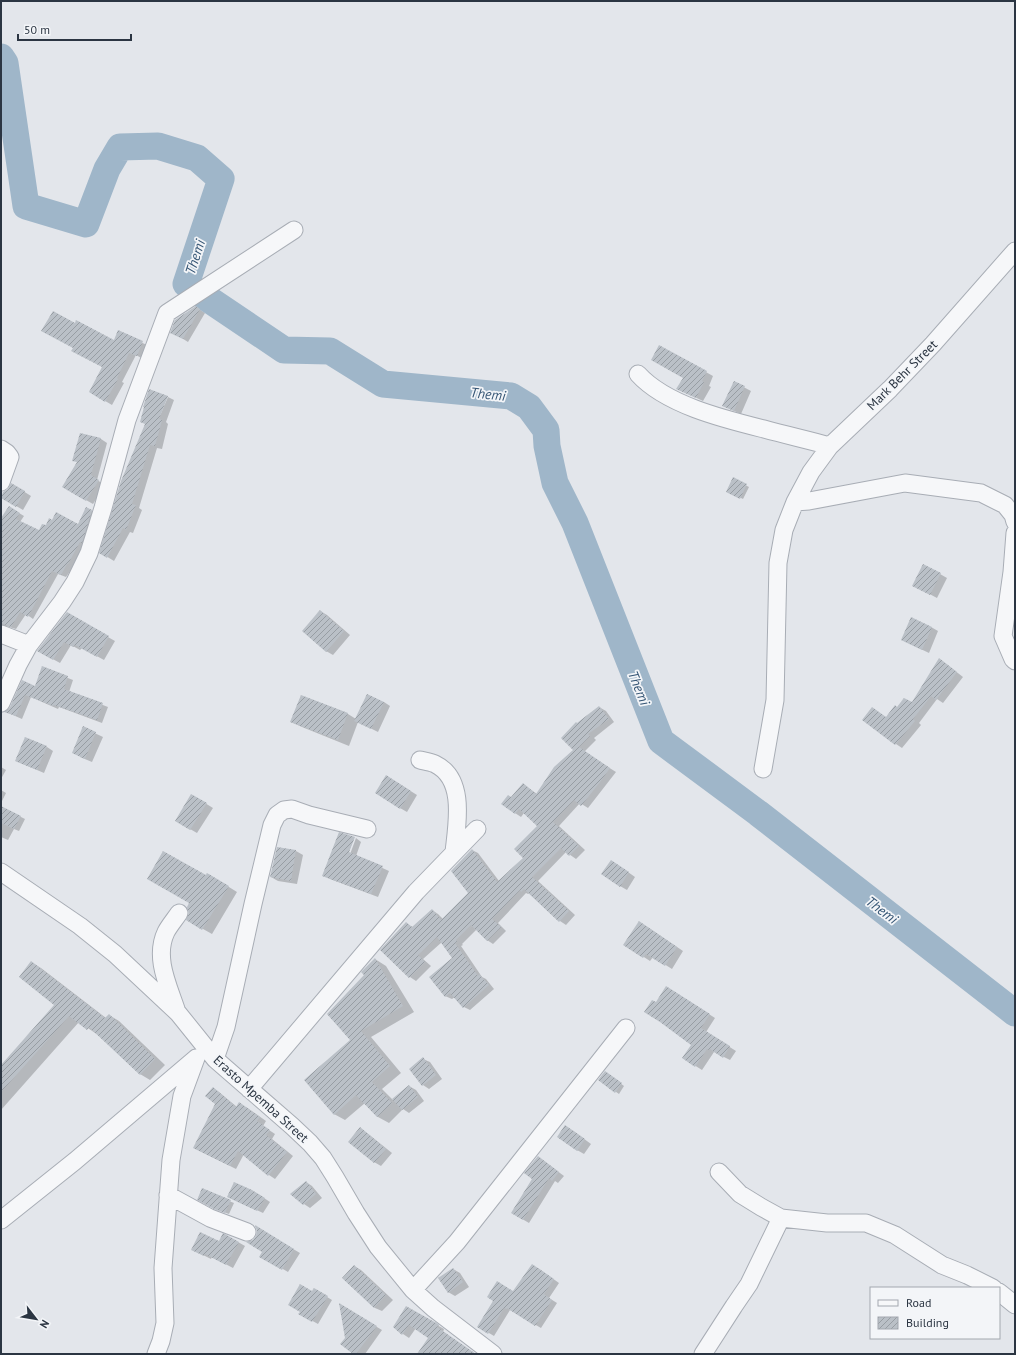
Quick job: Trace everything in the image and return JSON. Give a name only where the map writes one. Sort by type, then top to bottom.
[{"type":"street","points":[[1,703],[18,665],[29,645],[62,602],[75,582],[89,552],[103,508],[127,420],[167,313],[294,230]]},
{"type":"street","name":"Mark Behr Street","points":[[763,769],[775,700],[778,563],[784,530],[795,502],[812,472],[830,446],[890,389],[934,344],[1015,251]]},
{"type":"street","points":[[638,374],[648,384],[695,409],[830,446]]},
{"type":"street","points":[[1,449],[7,453],[10,458],[1,482]]},
{"type":"street","points":[[795,502],[809,501],[905,483],[980,493],[994,498],[1005,505],[1013,515],[1015,522]]},
{"type":"street","points":[[1015,533],[1012,572],[1003,636],[1015,661]]},
{"type":"street","points":[[1,634],[29,645]]},
{"type":"street","points":[[420,760],[435,764],[450,776],[455,790],[458,810],[454,852]]},
{"type":"street","points":[[156,1354],[165,1323],[163,1268],[170,1160],[182,1096],[206,1055],[226,1027],[254,897],[272,825],[276,815],[284,810],[292,810],[367,829]]},
{"type":"street","points":[[249,1089],[390,921],[477,829]]},
{"type":"street","name":"Erasto Mpemba Street","points":[[1,872],[80,926],[115,954],[178,1013],[206,1055],[249,1089],[310,1143],[322,1158],[378,1246],[413,1290],[433,1308],[493,1354]]},
{"type":"street","points":[[178,913],[166,932],[162,946],[162,969],[178,1013]]},
{"type":"street","points":[[413,1290],[457,1242],[626,1028]]},
{"type":"street","points":[[1,1220],[206,1055]]},
{"type":"street","points":[[719,1172],[740,1194],[780,1218],[827,1223],[866,1223],[895,1235],[942,1265],[991,1287]]},
{"type":"street","points":[[168,1195],[210,1218],[247,1232]]},
{"type":"street","points":[[703,1354],[749,1284],[762,1261],[780,1218]]},
{"type":"street","points":[[1000,1293],[1015,1305]]},
{"type":"building","points":[[196,306],[200,309],[183,339],[170,333],[175,320]]},
{"type":"building","points":[[53,311],[75,323],[76,320],[114,340],[118,330],[143,341],[137,356],[129,353],[117,378],[118,379],[105,402],[89,392],[102,367],[71,351],[73,348],[41,331]]},
{"type":"building","points":[[659,345],[707,371],[702,381],[704,382],[696,398],[676,389],[683,378],[651,360]]},
{"type":"building","points":[[734,381],[745,386],[734,411],[722,406]]},
{"type":"building","points":[[149,389],[168,396],[159,419],[162,420],[155,446],[150,445],[132,504],[136,505],[126,530],[123,528],[107,558],[99,553],[121,481],[145,424],[140,422]]},
{"type":"building","points":[[80,433],[101,438],[91,475],[99,480],[86,501],[62,487],[77,462],[72,461]]},
{"type":"building","points":[[733,477],[747,484],[740,499],[726,492]]},
{"type":"building","points":[[11,483],[25,491],[16,507],[1,498],[3,492],[8,489]]},
{"type":"building","points":[[9,506],[20,513],[16,519],[39,530],[42,524],[46,525],[49,518],[52,520],[56,512],[78,524],[86,507],[92,510],[82,543],[80,542],[61,575],[52,571],[28,617],[20,612],[11,627],[1,623],[1,518]]},
{"type":"building","points":[[923,564],[941,573],[930,595],[912,586]]},
{"type":"building","points":[[320,610],[344,631],[326,652],[302,631]]},
{"type":"building","points":[[67,612],[109,636],[97,657],[75,645],[73,647],[64,642],[53,660],[37,651]]},
{"type":"building","points":[[911,617],[932,627],[922,650],[901,640]]},
{"type":"building","points":[[939,658],[957,672],[936,700],[931,696],[913,719],[915,721],[895,745],[862,720],[872,707],[886,717],[895,705],[897,707],[904,698],[912,702]]},
{"type":"building","points":[[42,666],[68,676],[64,689],[103,703],[97,720],[54,705],[53,706],[25,695],[16,716],[4,712],[10,707],[22,680],[35,686]]},
{"type":"building","points":[[367,694],[384,702],[371,729],[354,721]]},
{"type":"building","points":[[301,695],[348,713],[338,740],[290,722]]},
{"type":"building","points":[[599,706],[609,719],[588,734],[590,736],[579,747],[610,768],[581,806],[574,800],[553,822],[579,846],[569,856],[561,848],[532,877],[569,911],[559,922],[524,889],[521,892],[520,890],[492,919],[501,927],[487,941],[471,925],[456,940],[457,942],[455,943],[478,976],[479,974],[489,985],[463,1008],[450,993],[445,997],[429,977],[452,958],[437,937],[418,955],[425,962],[409,978],[380,950],[406,922],[412,927],[432,909],[441,920],[468,893],[451,871],[472,849],[497,882],[523,858],[514,849],[537,826],[519,809],[515,814],[501,804],[508,795],[511,797],[523,783],[536,794],[554,767],[573,750],[561,738],[576,722],[577,723]]},
{"type":"building","points":[[83,726],[96,732],[85,759],[72,753]]},
{"type":"building","points":[[25,737],[47,746],[37,770],[15,761]]},
{"type":"building","points":[[386,775],[411,791],[400,809],[375,793]]},
{"type":"building","points":[[191,794],[207,803],[190,830],[175,821]]},
{"type":"building","points":[[1,806],[21,816],[14,829],[1,823]]},
{"type":"building","points":[[339,832],[355,837],[349,852],[383,866],[371,894],[322,876]]},
{"type":"building","points":[[277,847],[296,850],[291,881],[270,877]]},
{"type":"building","points":[[163,851],[229,886],[202,930],[186,920],[189,913],[187,907],[189,903],[147,879]]},
{"type":"building","points":[[611,860],[629,872],[620,887],[601,874]]},
{"type":"building","points":[[639,921],[677,947],[665,966],[646,954],[643,958],[623,945]]},
{"type":"building","points":[[375,958],[403,1006],[361,1031],[390,1066],[372,1082],[392,1103],[377,1117],[356,1095],[334,1115],[304,1080],[350,1040],[327,1014],[364,975],[361,972]]},
{"type":"building","points":[[31,961],[105,1018],[109,1014],[155,1059],[140,1075],[89,1027],[87,1030],[69,1016],[1,1092],[1,1065],[54,1005],[19,977]]},
{"type":"building","points":[[666,986],[710,1014],[701,1028],[730,1046],[723,1058],[710,1049],[707,1049],[695,1067],[682,1058],[691,1045],[644,1012],[652,1000],[656,1002]]},
{"type":"building","points":[[423,1057],[436,1075],[422,1086],[409,1069]]},
{"type":"building","points":[[605,1071],[622,1083],[615,1093],[598,1080]]},
{"type":"building","points":[[409,1085],[418,1097],[402,1110],[392,1099]]},
{"type":"building","points":[[213,1087],[236,1107],[239,1102],[260,1117],[257,1121],[270,1130],[266,1135],[287,1152],[268,1176],[238,1151],[230,1166],[193,1148],[215,1104],[205,1096]]},
{"type":"building","points":[[565,1125],[585,1139],[577,1151],[557,1137]]},
{"type":"building","points":[[360,1127],[386,1149],[374,1163],[348,1142]]},
{"type":"building","points":[[538,1156],[559,1172],[552,1181],[549,1178],[523,1220],[511,1213],[532,1179],[524,1173]]},
{"type":"building","points":[[306,1181],[316,1194],[303,1205],[290,1194]]},
{"type":"building","points":[[234,1182],[265,1198],[257,1211],[227,1197]]},
{"type":"building","points":[[202,1188],[231,1200],[225,1213],[197,1200]]},
{"type":"building","points":[[255,1225],[294,1249],[282,1270],[259,1257],[262,1252],[246,1242],[253,1240],[256,1236],[257,1231]]},
{"type":"building","points":[[200,1232],[219,1241],[223,1233],[239,1242],[226,1265],[205,1254],[204,1256],[191,1250]]},
{"type":"building","points":[[532,1264],[554,1279],[544,1294],[552,1300],[535,1326],[507,1308],[504,1308],[488,1334],[477,1327],[493,1301],[487,1297],[497,1281],[513,1291]]},
{"type":"building","points":[[354,1265],[386,1295],[374,1308],[342,1278]]},
{"type":"building","points":[[453,1268],[463,1282],[448,1293],[438,1278]]},
{"type":"building","points":[[300,1284],[312,1291],[314,1288],[328,1296],[312,1322],[298,1314],[300,1312],[288,1305]]},
{"type":"building","points":[[339,1303],[377,1326],[356,1354],[353,1354],[340,1344],[345,1338]]},
{"type":"building","points":[[406,1306],[438,1324],[439,1325],[437,1327],[476,1354],[417,1354],[428,1338],[409,1325],[402,1335],[393,1327]]},
{"type":"waterway","name":"Themi","points":[[1,57],[5,63],[26,206],[86,224],[107,169],[120,147],[158,146],[197,158],[221,179],[186,284],[284,350],[330,351],[383,384],[511,396],[529,407],[546,430],[547,446],[555,483],[575,523],[661,741],[758,813],[1015,1013]]}]
